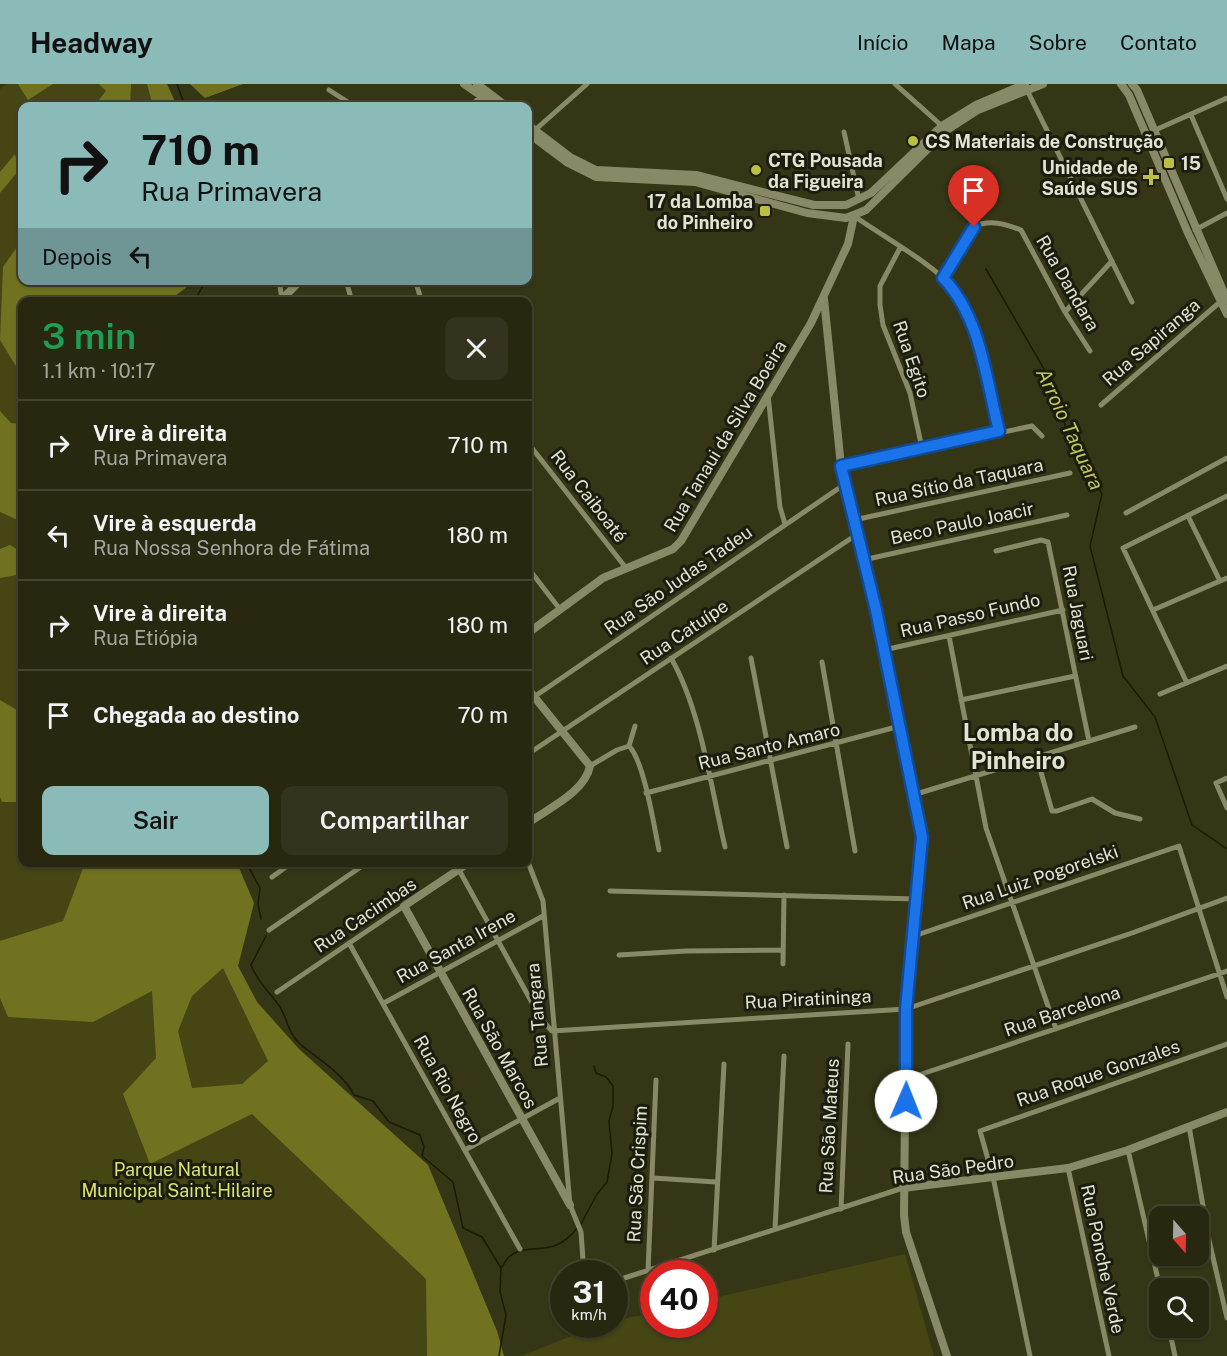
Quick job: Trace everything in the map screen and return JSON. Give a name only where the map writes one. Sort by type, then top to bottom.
[{"type":"street","points":[[464,84],[499,102]]},
{"type":"street","points":[[477,84],[493,102]]},
{"type":"street","points":[[532,127],[587,84]]},
{"type":"street","points":[[895,84],[942,126]]},
{"type":"street","points":[[532,130],[570,157],[596,170],[696,175],[814,205],[846,205],[871,193],[942,126],[976,105],[1026,87],[1043,84]]},
{"type":"street","points":[[1121,84],[1129,95],[1188,233],[1224,301]]},
{"type":"street","points":[[1132,84],[1137,90],[1195,230],[1224,301],[1227,314]]},
{"type":"street","points":[[850,217],[866,210],[947,130],[978,110],[1026,87]]},
{"type":"street","points":[[1026,87],[1132,302]]},
{"type":"street","points":[[329,90],[348,102]]},
{"type":"street","points":[[477,102],[486,94]]},
{"type":"street","points":[[1153,131],[1227,98]]},
{"type":"street","points":[[1191,115],[1227,199]]},
{"type":"street","points":[[532,131],[568,163],[596,177],[695,182],[807,213],[850,217],[900,248],[943,278],[957,292],[974,330],[999,431]]},
{"type":"street","points":[[844,132],[859,200],[866,210]]},
{"type":"street","name":"Rua Tanaui da Silva Boeira","points":[[532,630],[603,578],[673,549],[681,541],[824,299],[848,244],[850,217],[846,205]]},
{"type":"street","points":[[1195,230],[1227,213]]},
{"type":"street","name":"Rua Dandara","points":[[943,278],[974,227],[981,223],[1007,224],[1021,230],[1065,312],[1090,351]]},
{"type":"street","name":"Rua Egito","points":[[900,248],[880,286],[880,305],[883,325],[910,393],[922,448]]},
{"type":"street","points":[[1065,312],[1112,261]]},
{"type":"street","points":[[286,297],[297,285]]},
{"type":"street","points":[[824,299],[841,466],[884,650],[922,837],[906,1009],[903,1188],[906,1232],[947,1356]]},
{"type":"street","name":"Rua Sapiranga","points":[[1101,405],[1224,301]]},
{"type":"street","points":[[768,395],[780,507],[785,524]]},
{"type":"street","points":[[841,466],[999,431],[1032,426],[1042,436]]},
{"type":"street","name":"Rua Caiboaté","points":[[532,448],[626,568]]},
{"type":"street","points":[[1126,513],[1227,458]]},
{"type":"street","name":"Rua Sítio da Taquara","points":[[854,520],[1070,473]]},
{"type":"street","name":"Rua São Judas Tadeu","points":[[532,698],[845,484]]},
{"type":"street","points":[[1187,684],[1123,548],[1227,496]]},
{"type":"street","name":"Beco Paulo Joacir","points":[[863,560],[1067,515]]},
{"type":"street","points":[[1188,516],[1220,581]]},
{"type":"street","name":"Rua Catuípe","points":[[532,751],[856,535]]},
{"type":"street","name":"Rua Jaguari","points":[[996,550],[1041,540],[1048,542],[1089,741]]},
{"type":"street","points":[[532,573],[559,608]]},
{"type":"street","points":[[1153,610],[1227,578]]},
{"type":"street","name":"Rua Passo Fundo","points":[[884,650],[1063,610]]},
{"type":"street","points":[[949,636],[990,843],[1056,1029]]},
{"type":"street","points":[[671,658],[682,677],[692,707],[725,847]]},
{"type":"street","points":[[751,658],[787,847]]},
{"type":"street","points":[[822,662],[855,851]]},
{"type":"street","points":[[1160,694],[1227,666]]},
{"type":"street","points":[[961,700],[1074,676]]},
{"type":"street","points":[[532,700],[562,731],[590,766],[588,778],[532,820]]},
{"type":"street","points":[[629,746],[635,726]]},
{"type":"street","name":"Rua Santo Amaro","points":[[646,793],[900,726]]},
{"type":"street","points":[[913,795],[1136,727]]},
{"type":"street","points":[[590,766],[617,750],[629,746]]},
{"type":"street","points":[[629,746],[634,751],[641,769],[659,850]]},
{"type":"street","points":[[1037,758],[1052,811],[1092,799],[1115,813],[1140,819]]},
{"type":"street","points":[[1227,778],[1216,783],[1227,808]]},
{"type":"street","name":"Rua Luiz Pogorelski","points":[[911,937],[1179,846],[1198,908]]},
{"type":"street","points":[[272,877],[286,867]]},
{"type":"street","points":[[269,930],[361,867]]},
{"type":"street","name":"Rua Cacimbas","points":[[277,992],[463,867]]},
{"type":"street","name":"Rua Tangara","points":[[530,867],[540,891],[570,1204],[580,1228],[583,1260]]},
{"type":"street","points":[[459,870],[541,1020],[552,1031]]},
{"type":"street","points":[[610,891],[916,898]]},
{"type":"street","points":[[783,964],[784,895]]},
{"type":"street","name":"Rua Piratininga","points":[[552,1031],[906,1009],[1033,967],[1227,897]]},
{"type":"street","name":"Rua São Marcos","points":[[404,906],[570,1204]]},
{"type":"street","points":[[1198,908],[1224,972],[1227,998]]},
{"type":"street","name":"Rua Santa Irene","points":[[384,1003],[543,916]]},
{"type":"street","name":"Rua Rio Negro","points":[[349,943],[520,1249]]},
{"type":"street","points":[[619,955],[686,951],[782,950]]},
{"type":"street","name":"Rua Barcelona","points":[[906,1079],[1224,972]]},
{"type":"street","name":"Rua São Mateus","points":[[841,1209],[848,1044]]},
{"type":"street","name":"Rua Roque Gonzales","points":[[993,1177],[980,1131],[1227,1044]]},
{"type":"street","points":[[775,1229],[784,1056]]},
{"type":"street","points":[[714,1250],[724,1064]]},
{"type":"street","name":"Rua São Crispim","points":[[649,1260],[656,1080]]},
{"type":"street","points":[[465,1150],[560,1098]]},
{"type":"street","name":"Rua São Pedro","points":[[681,1260],[903,1188],[1068,1168],[1128,1150],[1227,1112]]},
{"type":"street","points":[[1189,1126],[1209,1240],[1227,1318]]},
{"type":"street","points":[[1128,1150],[1158,1278]]},
{"type":"street","name":"Rua Ponche Verde","points":[[1068,1168],[1109,1356]]},
{"type":"street","points":[[993,1177],[1030,1356]]},
{"type":"street","points":[[653,1178],[716,1182]]},
{"type":"street","points":[[1171,1338],[1175,1356]]},
{"type":"green space","name":"Parque Natural Municipal Saint-Hilaire","points":[[7,84],[167,84],[175,102],[18,102],[18,285],[190,285],[173,297],[18,297],[18,867],[239,867],[254,903],[238,966],[257,1002],[299,1049],[428,1165],[497,1331],[504,1356],[0,1356],[0,89]]},
{"type":"green space","points":[[905,1254],[934,1356],[521,1356],[566,1338],[628,1338],[628,1318],[640,1315],[640,1338],[718,1338],[718,1297]]},
{"type":"shaded area","points":[[18,84],[53,84],[28,100]]},
{"type":"shaded area","points":[[99,84],[131,84],[130,102],[97,102],[106,91]]},
{"type":"shaded area","points":[[147,84],[167,84],[175,102],[152,102]]},
{"type":"shaded area","points":[[190,84],[243,84],[205,98]]},
{"type":"shaded area","points":[[15,154],[18,171],[0,193],[0,172]]},
{"type":"shaded area","points":[[17,247],[18,285],[190,285],[173,297],[18,297],[18,369],[0,340],[3,267]]},
{"type":"shaded area","points":[[0,411],[11,423],[18,424],[18,520],[0,512]]},
{"type":"shaded area","points":[[10,545],[18,550],[18,575],[0,578],[0,549]]},
{"type":"shaded area","points":[[0,700],[18,711],[18,802],[2,802],[0,797]]},
{"type":"shaded area","points":[[83,867],[239,867],[254,903],[238,966],[257,1002],[299,1049],[428,1165],[497,1331],[504,1356],[427,1356],[426,1279],[252,1114],[150,1164],[123,1094],[156,1058],[152,991],[93,1022],[8,1017],[0,998],[0,941],[63,921]],"holes":[[[223,968],[268,1061],[242,1084],[192,1088],[178,1031],[192,996]]]},
{"type":"waterway","points":[[177,84],[184,102]]},
{"type":"waterway","name":"Arroio Taquara","points":[[986,269],[1055,388],[1066,429],[1102,494],[1090,546],[1123,676],[1155,717],[1192,825],[1227,849]]},
{"type":"waterway","points":[[197,297],[203,285]]},
{"type":"waterway","points":[[249,867],[260,888],[258,904],[261,919]]},
{"type":"waterway","points":[[266,936],[251,965],[260,982],[280,1007],[296,1040],[344,1080],[354,1095],[373,1101],[389,1122],[420,1135],[424,1147],[422,1156],[453,1182],[463,1228],[482,1237],[501,1268],[500,1292],[506,1315],[499,1356]]},
{"type":"waterway","points":[[581,1224],[597,1194],[607,1182],[612,1154],[609,1121],[613,1106],[613,1086],[606,1077],[596,1073],[594,1066]]},
{"type":"waterway","points":[[502,1267],[509,1257],[518,1252],[560,1244],[578,1227]]},
{"type":"place","name":"CS Materiais de Construção","points":[[913,141]]},
{"type":"place","name":"15","points":[[1169,163]]},
{"type":"place","name":"CTG Pousada da Figueira","points":[[756,170]]},
{"type":"place","name":"Unidade de Saúde SUS","points":[[1151,177]]},
{"type":"place","name":"17 da Lomba do Pinheiro","points":[[765,211]]},
{"type":"district","name":"Lomba do Pinheiro","points":[[1018,746]]},
{"type":"route","points":[[906,1101],[906,1009],[911,937],[921,872],[922,837],[876,610],[841,466],[999,431],[974,330],[957,292],[943,278],[974,227]]}]
